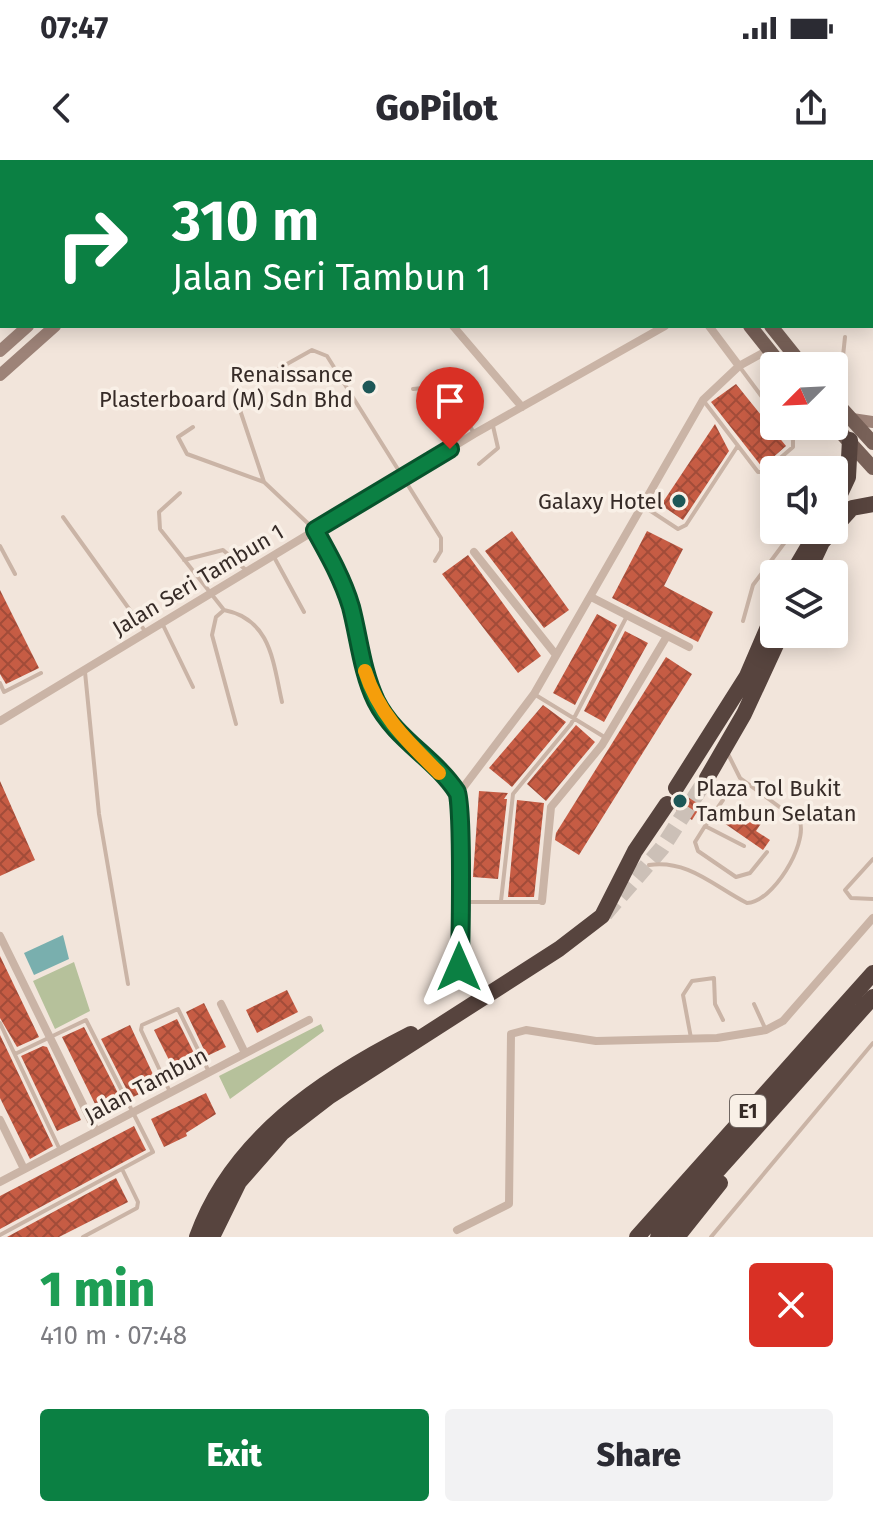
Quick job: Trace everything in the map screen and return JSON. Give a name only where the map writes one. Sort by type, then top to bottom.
[{"type":"highway","points":[[848,477],[850,440]]},
{"type":"highway","points":[[848,512],[852,508],[873,504]]},
{"type":"highway","points":[[676,788],[747,676],[760,646]]},
{"type":"highway","points":[[707,778],[726,750],[774,648]]},
{"type":"highway","points":[[212,1237],[239,1182],[282,1133],[330,1096],[559,949],[602,916],[635,851],[667,804]]},
{"type":"highway","name":"E1","points":[[637,1237],[873,973]]},
{"type":"highway","name":"E1","points":[[658,1237],[873,997]]},
{"type":"highway","points":[[197,1237],[228,1174],[294,1107],[382,1049],[468,1006]]},
{"type":"highway","points":[[677,1237],[759,1125]]},
{"type":"main road","points":[[0,351],[26,328]]},
{"type":"main road","points":[[0,375],[53,328]]},
{"type":"main road","points":[[752,328],[768,350]]},
{"type":"main road","points":[[773,328],[792,352]]},
{"type":"main road","points":[[848,415],[873,443]]},
{"type":"main road","points":[[852,419],[873,422]]},
{"type":"main road","points":[[850,440],[873,468]]},
{"type":"street","points":[[455,328],[522,407]]},
{"type":"street","name":"Jalan Seri Tambun 1","points":[[0,721],[474,434],[661,328]]},
{"type":"street","points":[[710,328],[739,366]]},
{"type":"street","points":[[459,793],[534,694],[703,400],[739,366],[768,350]]},
{"type":"street","points":[[315,530],[335,566],[350,605],[364,666],[377,703],[390,724],[459,793],[462,827],[459,967]]},
{"type":"street","points":[[474,552],[556,655]]},
{"type":"street","points":[[591,597],[689,647]]},
{"type":"street","points":[[542,901],[551,807],[606,738],[667,636]]},
{"type":"street","points":[[457,1230],[509,1204],[511,1034],[526,1030],[596,1041],[735,1037],[766,1030],[783,1021],[873,918]]},
{"type":"street","points":[[0,936],[96,1131]]},
{"type":"street","points":[[221,1004],[245,1053]]},
{"type":"street","name":"Jalan Tambun","points":[[0,1182],[309,1020]]},
{"type":"street","points":[[0,1120],[24,1169]]},
{"type":"lane","points":[[843,352],[845,337]]},
{"type":"lane","points":[[262,378],[312,350],[327,356],[406,477],[441,538],[441,551],[435,561]]},
{"type":"lane","points":[[739,366],[760,394]]},
{"type":"lane","points":[[413,389],[432,386],[450,396],[474,434]]},
{"type":"lane","points":[[236,398],[264,482]]},
{"type":"lane","points":[[703,400],[752,468],[764,472],[793,447],[793,440]]},
{"type":"lane","points":[[479,464],[499,445],[492,424]]},
{"type":"lane","points":[[193,427],[178,437],[187,454],[264,482],[315,530]]},
{"type":"lane","points":[[643,506],[682,528],[737,447]]},
{"type":"lane","points":[[848,462],[851,459]]},
{"type":"lane","points":[[180,493],[159,512],[157,521],[224,610],[239,613],[263,633],[282,702]]},
{"type":"lane","points":[[63,517],[146,633]]},
{"type":"lane","points":[[743,621],[753,585],[784,544]]},
{"type":"lane","points":[[0,546],[15,574]]},
{"type":"lane","points":[[184,560],[223,550],[247,571]]},
{"type":"lane","points":[[272,555],[304,612]]},
{"type":"lane","points":[[224,610],[216,617],[212,635],[236,724]]},
{"type":"lane","points":[[501,901],[513,794],[573,719],[627,616]]},
{"type":"lane","points":[[162,623],[193,687]]},
{"type":"lane","points":[[85,670],[99,814],[128,984]]},
{"type":"lane","points":[[0,683],[2,693],[41,673]]},
{"type":"lane","points":[[534,694],[606,738]]},
{"type":"lane","points":[[649,865],[667,862],[680,865],[747,903],[763,900],[772,890],[801,843],[800,822],[740,778],[726,750]]},
{"type":"lane","points":[[691,768],[719,786],[723,800],[695,842],[698,851],[736,877],[750,873],[767,852]]},
{"type":"lane","points":[[705,826],[744,846]]},
{"type":"lane","points":[[873,859],[845,890],[851,898],[873,899]]},
{"type":"lane","points":[[458,902],[535,904],[542,901]]},
{"type":"lane","points":[[691,1038],[683,995],[692,981],[714,978],[715,1004],[723,1020]]},
{"type":"lane","points":[[754,1004],[766,1030]]},
{"type":"lane","points":[[170,1092],[141,1030],[142,1025],[178,1009],[209,1072]]},
{"type":"lane","points":[[0,1235],[153,1152],[136,1112],[89,1022],[83,1020],[15,1054]]},
{"type":"lane","points":[[0,1023],[60,1150]]},
{"type":"lane","points":[[711,1237],[873,1043]]},
{"type":"lane","points":[[83,1237],[133,1212],[138,1202],[123,1170]]},
{"type":"green space","points":[[74,962],[90,1011],[55,1029],[33,981]]},
{"type":"green space","points":[[321,1024],[324,1031],[230,1099],[219,1076]]},
{"type":"water","points":[[63,935],[69,959],[34,975],[24,953]]},
{"type":"building","points":[[736,384],[760,414],[760,440],[781,440],[786,446],[775,456],[760,456],[760,464],[711,402]]},
{"type":"building","points":[[715,424],[729,451],[683,520],[661,505]]},
{"type":"building","points":[[512,531],[569,610],[544,628],[485,551]]},
{"type":"building","points":[[647,531],[683,549],[664,586],[713,612],[698,642],[612,598]]},
{"type":"building","points":[[468,555],[541,656],[518,673],[442,574]]},
{"type":"building","points":[[0,590],[39,668],[6,684],[0,674]]},
{"type":"building","points":[[597,614],[617,625],[575,705],[553,693]]},
{"type":"building","points":[[625,631],[648,643],[604,722],[584,711]]},
{"type":"building","points":[[666,657],[692,674],[579,855],[555,840],[556,833]]},
{"type":"building","points":[[543,705],[566,722],[512,787],[489,768]]},
{"type":"building","points":[[576,725],[595,742],[546,801],[527,784]]},
{"type":"building","points":[[0,781],[35,860],[0,876]]},
{"type":"building","points":[[479,791],[508,793],[504,799],[507,799],[498,879],[473,877]]},
{"type":"building","points":[[685,794],[702,804],[692,820],[676,810],[677,799]]},
{"type":"building","points":[[517,800],[544,803],[534,897],[508,897]]},
{"type":"building","points":[[755,813],[764,819],[756,831],[770,840],[763,850],[724,823],[730,814],[746,825]]},
{"type":"building","points":[[0,956],[39,1037],[17,1047],[0,1018]]},
{"type":"building","points":[[287,990],[298,1012],[257,1033],[246,1010]]},
{"type":"building","points":[[204,1003],[226,1047],[207,1056],[186,1012]]},
{"type":"building","points":[[177,1019],[200,1065],[177,1076],[154,1030]]},
{"type":"building","points":[[130,1025],[158,1085],[131,1098],[101,1039]]},
{"type":"building","points":[[84,1027],[121,1099],[98,1110],[62,1037]]},
{"type":"building","points":[[0,1035],[53,1146],[30,1159],[0,1098]]},
{"type":"building","points":[[47,1047],[81,1120],[57,1131],[21,1056]]},
{"type":"building","points":[[206,1093],[216,1114],[186,1133],[187,1136],[164,1147],[151,1119]]},
{"type":"building","points":[[134,1126],[146,1150],[0,1229],[0,1196]]},
{"type":"building","points":[[116,1178],[128,1202],[59,1237],[7,1237]]},
{"type":"tunnel","points":[[605,914],[662,848],[707,778]]},
{"type":"slow traffic","points":[[365,671],[377,703],[390,724],[439,773]]},
{"type":"place","name":"Renaissance Plasterboard (M) Sdn Bhd","points":[[369,387]]},
{"type":"place","name":"Galaxy Hotel","points":[[679,501]]},
{"type":"place","name":"Plaza Tol Bukit Tambun Selatan","points":[[680,801]]},
{"type":"route","points":[[450,449],[315,530],[335,566],[350,605],[364,666],[377,703],[390,724],[459,793],[462,827],[459,967]]}]
